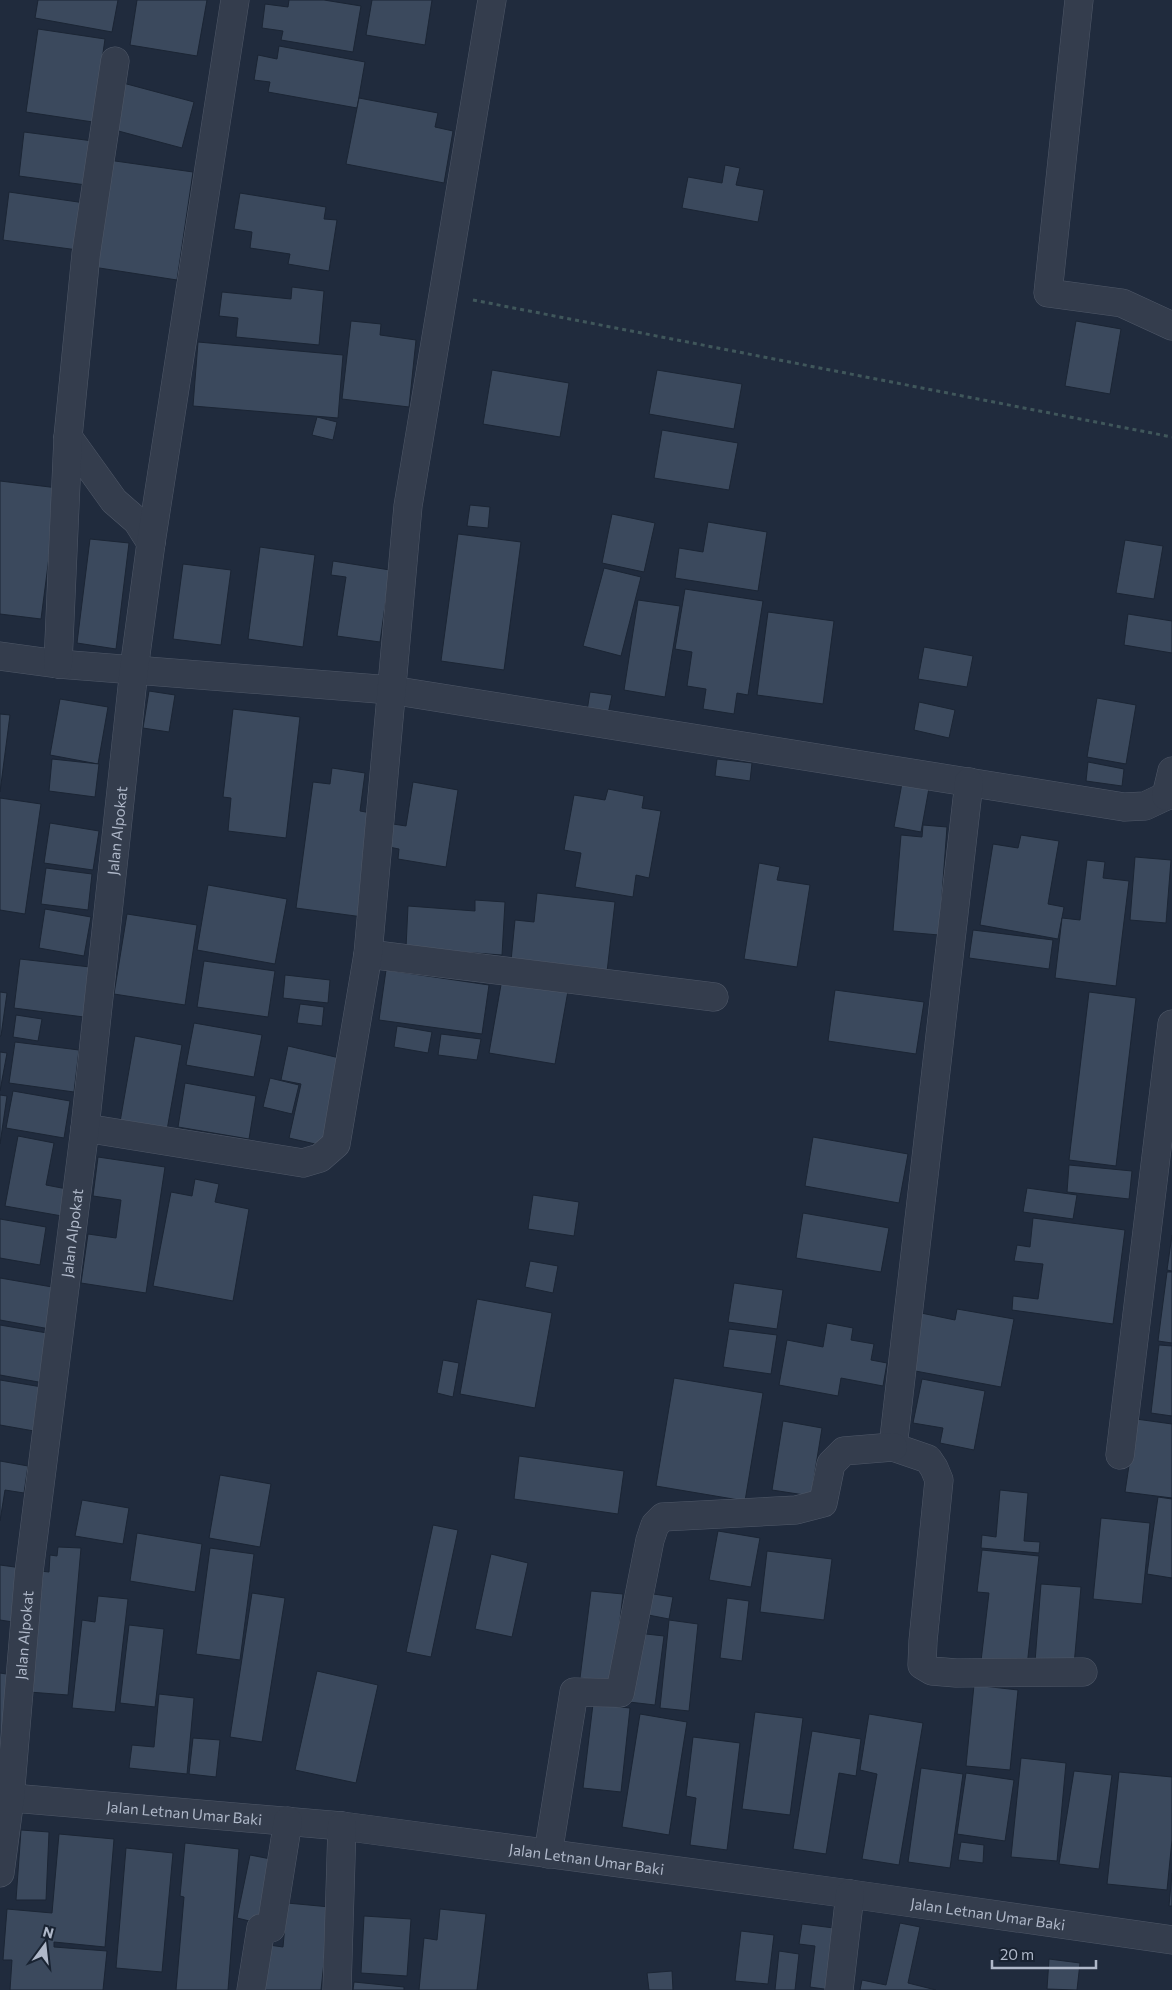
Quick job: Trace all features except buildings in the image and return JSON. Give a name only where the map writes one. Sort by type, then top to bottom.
[{"type":"street","name":"Jalan Alpokat","points":[[0,1873],[5,1798],[29,1572],[85,1128],[134,669],[151,543],[235,0]]},
{"type":"street","points":[[85,1128],[303,1163],[320,1158],[336,1144],[368,954],[408,506],[492,0]]},
{"type":"street","points":[[1079,0],[1048,293],[1122,303],[1172,326]]},
{"type":"street","points":[[58,664],[68,436],[86,254],[115,61]]},
{"type":"street","points":[[68,436],[114,501],[137,521],[151,543]]},
{"type":"street","points":[[0,656],[58,664],[391,690],[1124,807],[1145,806],[1170,790]]},
{"type":"street","points":[[893,1447],[969,782]]},
{"type":"street","points":[[368,954],[714,997]]},
{"type":"street","points":[[1120,1455],[1172,1024]]},
{"type":"street","points":[[548,1854],[574,1692],[620,1693],[654,1525],[663,1516],[796,1510],[823,1503],[831,1464],[844,1450],[893,1447],[928,1459],[934,1468],[938,1480],[922,1665],[932,1671],[956,1673],[1084,1672]]},
{"type":"street","name":"Jalan Letnan Umar Baki","points":[[5,1798],[342,1826],[850,1894],[1172,1940]]},
{"type":"street","points":[[250,1990],[262,1928],[271,1928],[288,1821]]},
{"type":"street","points":[[338,1990],[342,1826]]},
{"type":"street","points":[[839,1990],[850,1894]]},
{"type":"path","points":[[443,294],[1172,437]]}]
